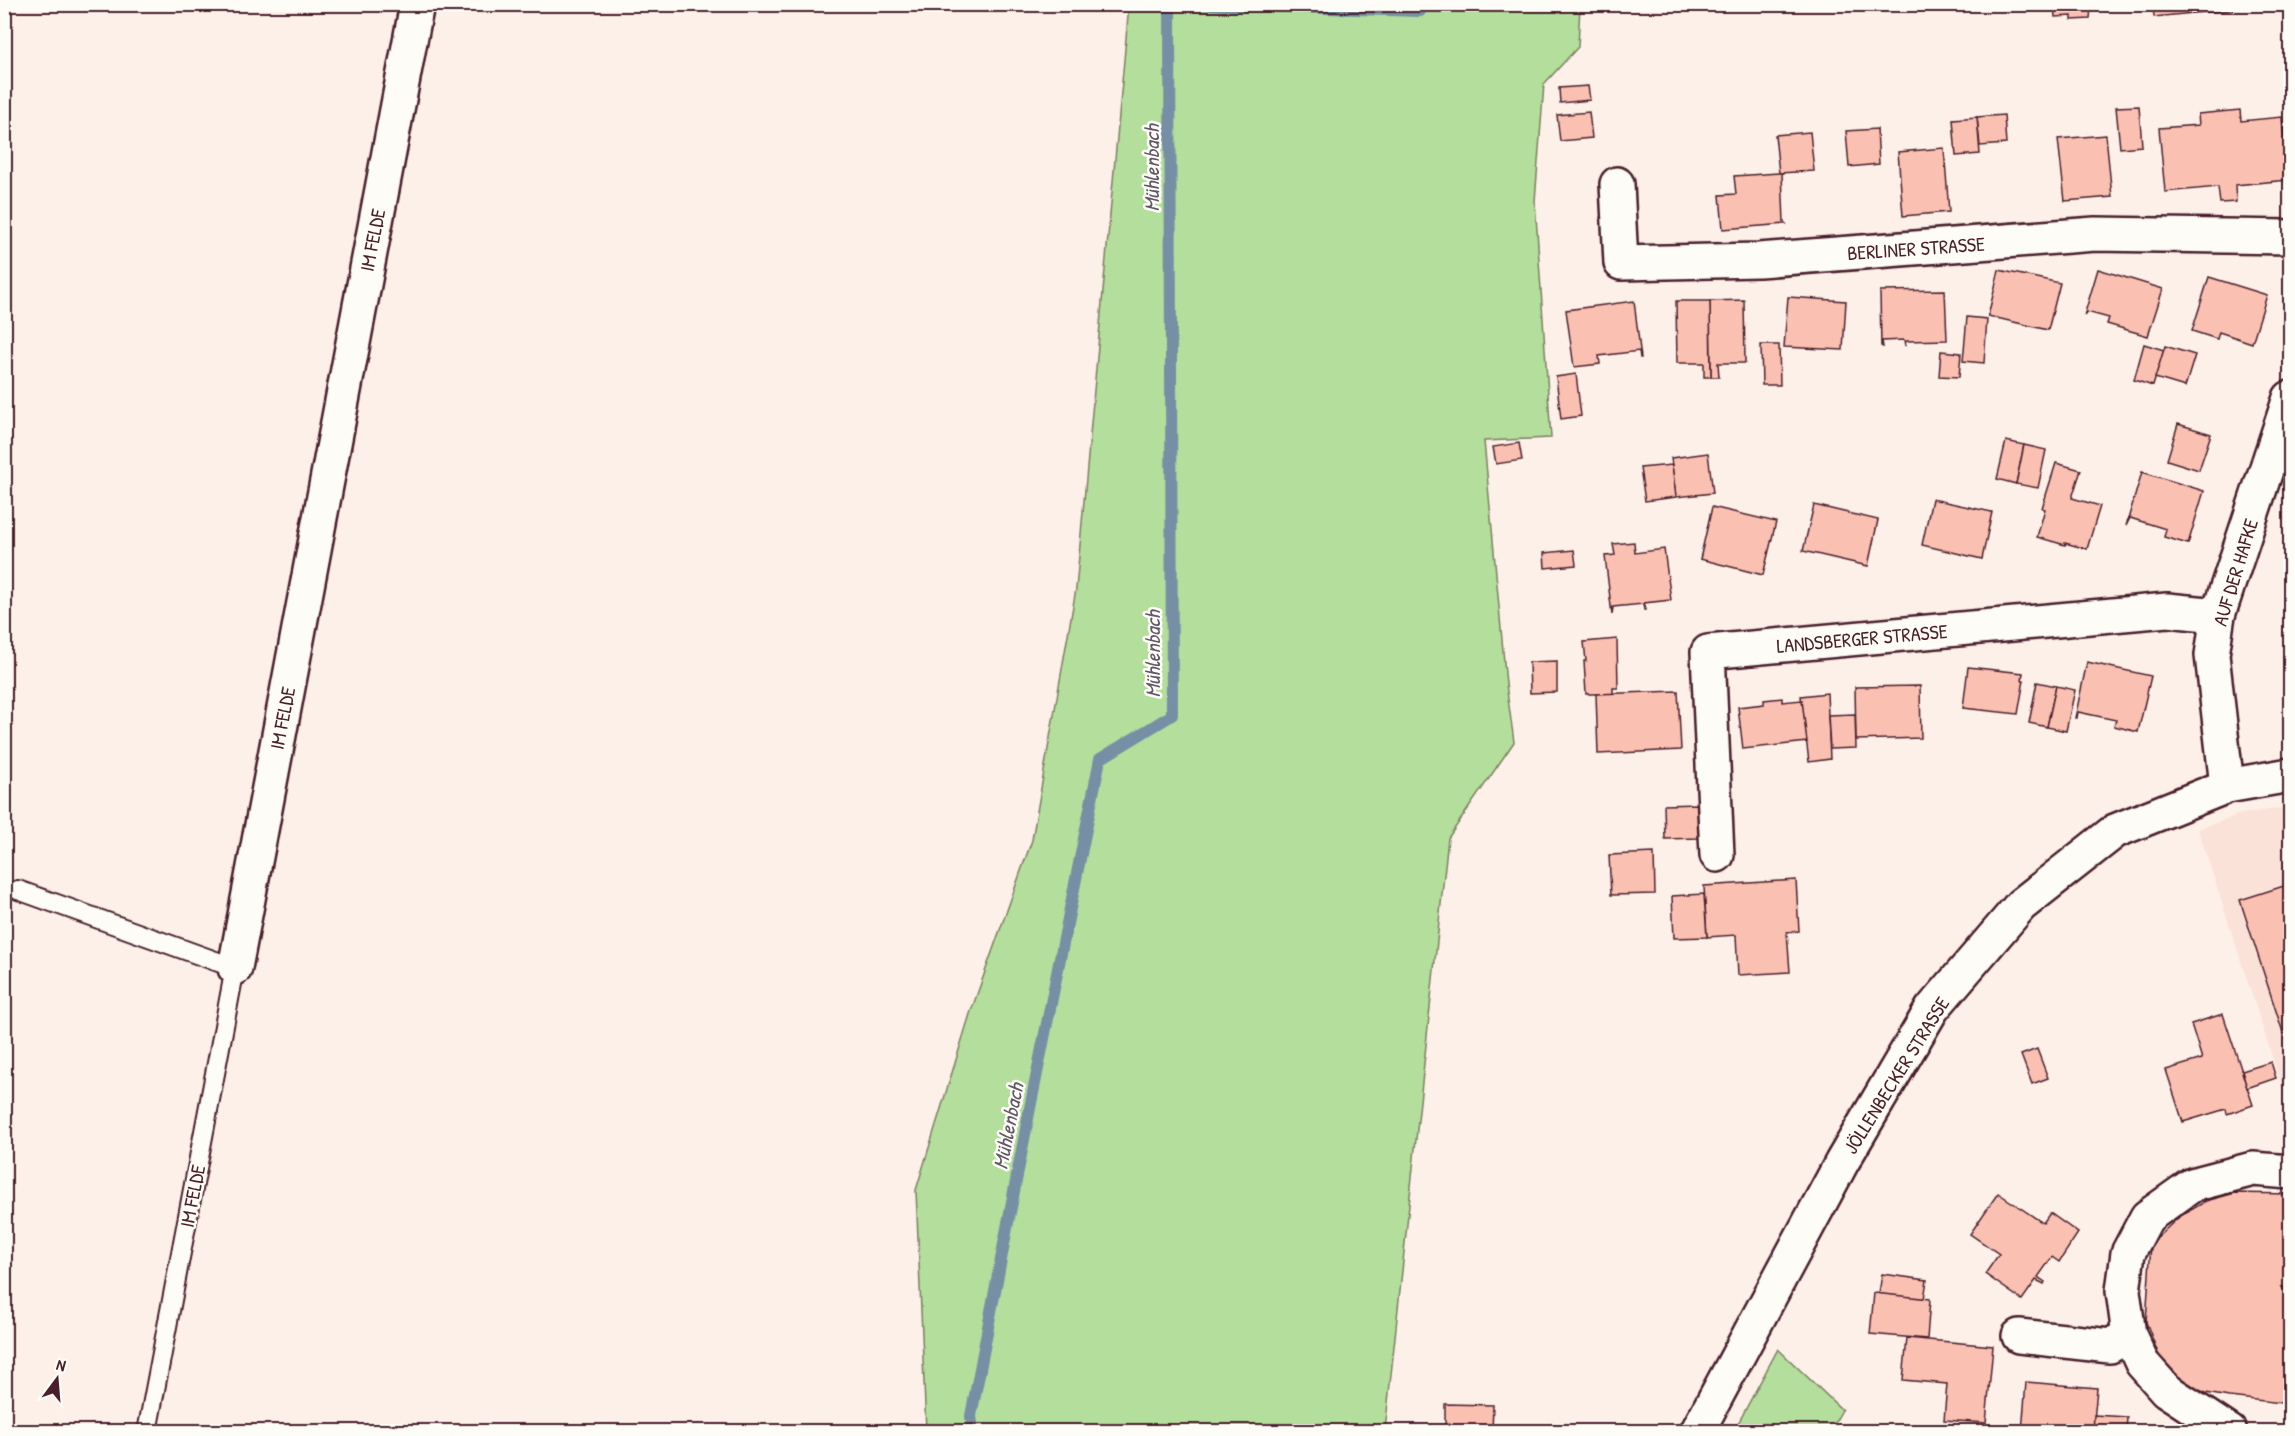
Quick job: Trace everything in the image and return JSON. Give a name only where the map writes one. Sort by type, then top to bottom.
[{"type":"street","name":"IM FELDE","points":[[235,968],[417,4]]},
{"type":"street","name":"BERLINER STRASSE","points":[[1617,184],[1621,263],[1759,260],[2095,234],[2290,237]]},
{"type":"street","name":"AUF DER HAFKE","points":[[2227,786],[2212,655],[2218,615],[2286,430],[2290,398]]},
{"type":"street","name":"LANDSBERGER STRASSE","points":[[1717,855],[1708,652],[2167,610],[2218,615]]},
{"type":"street","name":"JÖLLENBECKER STRASSE","points":[[1697,1431],[1842,1162],[1932,1009],[2021,905],[2115,831],[2227,786],[2290,775]]},
{"type":"street","points":[[2230,1431],[2166,1390],[2142,1363],[2129,1335],[2123,1291],[2128,1253],[2147,1217],[2192,1185],[2253,1169],[2290,1172]]},
{"type":"street","points":[[2019,1336],[2110,1346],[2129,1335]]},
{"type":"lane","points":[[18,890],[235,968]]},
{"type":"lane","name":"IM FELDE","points":[[147,1431],[235,968]]},
{"type":"shaded area","points":[[2290,807],[2290,1112],[2198,829],[2241,814]]},
{"type":"green space","points":[[1129,5],[1580,5],[1578,47],[1544,84],[1535,201],[1551,438],[1484,441],[1506,684],[1514,742],[1448,838],[1385,1431],[926,1431],[916,1190],[970,1014],[1032,840],[1076,589]]},
{"type":"green space","points":[[1778,1349],[1842,1410],[1830,1431],[1734,1431]]},
{"type":"building","points":[[2054,4],[2103,4],[2091,6],[2090,19],[2072,20],[2072,16],[2055,17]]},
{"type":"building","points":[[2153,4],[2192,4],[2193,13],[2154,17]]},
{"type":"building","points":[[2192,4],[2232,4],[2233,10],[2193,13]]},
{"type":"building","points":[[2285,4],[2290,4],[2290,15],[2286,15]]},
{"type":"building","points":[[1588,86],[1590,100],[1560,103],[1559,88]]},
{"type":"building","points":[[2139,106],[2142,146],[2120,148],[2116,107]]},
{"type":"building","points":[[2240,110],[2241,121],[2282,117],[2288,180],[2235,185],[2236,202],[2220,203],[2218,187],[2165,192],[2159,128],[2199,125],[2198,114]]},
{"type":"building","points":[[1589,112],[1592,138],[1560,141],[1557,115]]},
{"type":"building","points":[[2004,115],[2006,144],[1980,146],[1977,117]]},
{"type":"building","points":[[1977,117],[1980,154],[1956,156],[1953,119]]},
{"type":"building","points":[[1877,129],[1879,164],[1849,167],[1846,131]]},
{"type":"building","points":[[1810,132],[1814,171],[1779,173],[1775,135]]},
{"type":"building","points":[[2106,135],[2112,197],[2065,201],[2058,139]]},
{"type":"building","points":[[1944,148],[1949,212],[1903,216],[1898,152]]},
{"type":"building","points":[[1782,173],[1784,222],[1786,224],[1723,229],[1720,195],[1736,194],[1734,176]]},
{"type":"building","points":[[2098,269],[2163,289],[2148,336],[2107,324],[2109,318],[2087,312],[2084,316]]},
{"type":"building","points":[[1999,270],[2060,283],[2048,330],[1988,316]]},
{"type":"building","points":[[2209,277],[2267,295],[2252,343],[2219,332],[2217,339],[2192,331]]},
{"type":"building","points":[[1945,290],[1947,340],[1906,341],[1905,346],[1904,340],[1882,341],[1883,347],[1881,346],[1880,291]]},
{"type":"building","points":[[1788,297],[1846,301],[1843,350],[1784,347]]},
{"type":"building","points":[[1744,300],[1745,363],[1718,363],[1719,377],[1711,377],[1710,301]]},
{"type":"building","points":[[1634,301],[1641,358],[1639,351],[1599,356],[1600,364],[1574,367],[1566,310]]},
{"type":"building","points":[[1676,301],[1710,301],[1711,377],[1704,377],[1704,363],[1677,363]]},
{"type":"building","points":[[1967,317],[1987,319],[1984,363],[1963,361]]},
{"type":"building","points":[[2144,344],[2164,350],[2153,386],[2134,380]]},
{"type":"building","points":[[1761,345],[1779,345],[1780,385],[1762,385]]},
{"type":"building","points":[[2165,346],[2195,355],[2185,387],[2155,378]]},
{"type":"building","points":[[1941,351],[1961,353],[1959,377],[1939,376]]},
{"type":"building","points":[[1576,374],[1581,416],[1561,419],[1556,377]]},
{"type":"building","points":[[2178,424],[2211,434],[2199,470],[2167,460]]},
{"type":"building","points":[[2006,441],[2024,445],[2016,484],[1997,479]]},
{"type":"building","points":[[1519,443],[1522,460],[1496,464],[1493,447]]},
{"type":"building","points":[[2024,445],[2046,450],[2038,488],[2016,484]]},
{"type":"building","points":[[1708,453],[1713,493],[1676,497],[1671,458]]},
{"type":"building","points":[[2056,463],[2081,470],[2072,498],[2100,506],[2087,549],[2037,537],[2045,509],[2042,508]]},
{"type":"building","points":[[1672,465],[1676,497],[1645,501],[1640,468]]},
{"type":"building","points":[[2142,472],[2204,491],[2188,544],[2164,537],[2166,529],[2130,518],[2126,526]]},
{"type":"building","points":[[1932,499],[1992,512],[1982,559],[1922,545]]},
{"type":"building","points":[[1814,505],[1878,520],[1868,566],[1803,551]]},
{"type":"building","points":[[1712,507],[1776,522],[1763,575],[1700,559]]},
{"type":"building","points":[[1634,542],[1635,553],[1664,549],[1671,600],[1644,603],[1645,610],[1643,604],[1613,607],[1612,615],[1605,556],[1615,555],[1613,544]]},
{"type":"building","points":[[1574,550],[1576,565],[1545,568],[1544,553]]},
{"type":"building","points":[[1617,639],[1618,688],[1613,688],[1613,694],[1586,694],[1584,642]]},
{"type":"building","points":[[1557,661],[1557,692],[1530,693],[1529,662]]},
{"type":"building","points":[[2087,662],[2151,676],[2138,732],[2114,726],[2116,720],[2078,712],[2075,718]]},
{"type":"building","points":[[1968,667],[2023,673],[2022,680],[2024,680],[2018,714],[1963,708]]},
{"type":"building","points":[[2037,682],[2056,686],[2047,727],[2029,723]]},
{"type":"building","points":[[1920,686],[1921,738],[1856,740],[1855,687]]},
{"type":"building","points":[[2056,686],[2075,690],[2066,731],[2047,727]]},
{"type":"building","points":[[1678,691],[1681,750],[1598,754],[1596,694]]},
{"type":"building","points":[[1827,693],[1830,759],[1809,762],[1801,696]]},
{"type":"building","points":[[1782,698],[1782,702],[1802,700],[1807,742],[1743,749],[1738,707],[1764,704],[1764,700]]},
{"type":"building","points":[[1855,714],[1856,748],[1830,749],[1828,715]]},
{"type":"building","points":[[1697,804],[1699,838],[1665,839],[1664,805]]},
{"type":"building","points":[[1654,853],[1655,894],[1611,895],[1609,855]]},
{"type":"building","points":[[1796,880],[1799,931],[1787,932],[1790,972],[1738,975],[1736,935],[1707,937],[1704,886]]},
{"type":"building","points":[[2290,884],[2290,1054],[2240,900]]},
{"type":"building","points":[[1704,894],[1707,937],[1674,938],[1672,896]]},
{"type":"building","points":[[2223,1014],[2253,1105],[2227,1114],[2226,1109],[2183,1122],[2166,1070],[2202,1059],[2191,1024]]},
{"type":"building","points":[[2037,1049],[2048,1078],[2032,1084],[2021,1055]]},
{"type":"building","points":[[2271,1062],[2276,1078],[2247,1088],[2242,1071]]},
{"type":"building","points":[[1998,1193],[2043,1223],[2050,1213],[2078,1233],[2059,1262],[2052,1257],[2038,1277],[2045,1282],[2044,1284],[2036,1280],[2022,1300],[1985,1274],[1999,1254],[1970,1234]]},
{"type":"building","points":[[2235,1193],[2290,1194],[2290,1288],[2282,1287],[2290,1298],[2290,1404],[2206,1393],[2187,1385],[2159,1356],[2146,1322],[2151,1243],[2179,1217],[2206,1201]]},
{"type":"building","points":[[1882,1274],[1927,1280],[1924,1299],[1879,1294]]},
{"type":"building","points":[[1874,1293],[1930,1299],[1927,1339],[1870,1334]]},
{"type":"building","points":[[1907,1338],[1993,1346],[1986,1423],[1944,1420],[1947,1384],[1903,1380]]},
{"type":"building","points":[[2026,1382],[2097,1388],[2093,1432],[2022,1432]]},
{"type":"building","points":[[1445,1404],[1493,1405],[1492,1432],[1445,1432]]},
{"type":"building","points":[[2094,1415],[2127,1417],[2126,1432],[2093,1432]]},
{"type":"waterway","name":"Mühlenbach","points":[[973,1432],[971,1416],[1100,759],[1172,715],[1170,4]]},
{"type":"waterway","name":"Mühlenbach","points":[[1203,4],[1420,11],[1420,4]]}]
